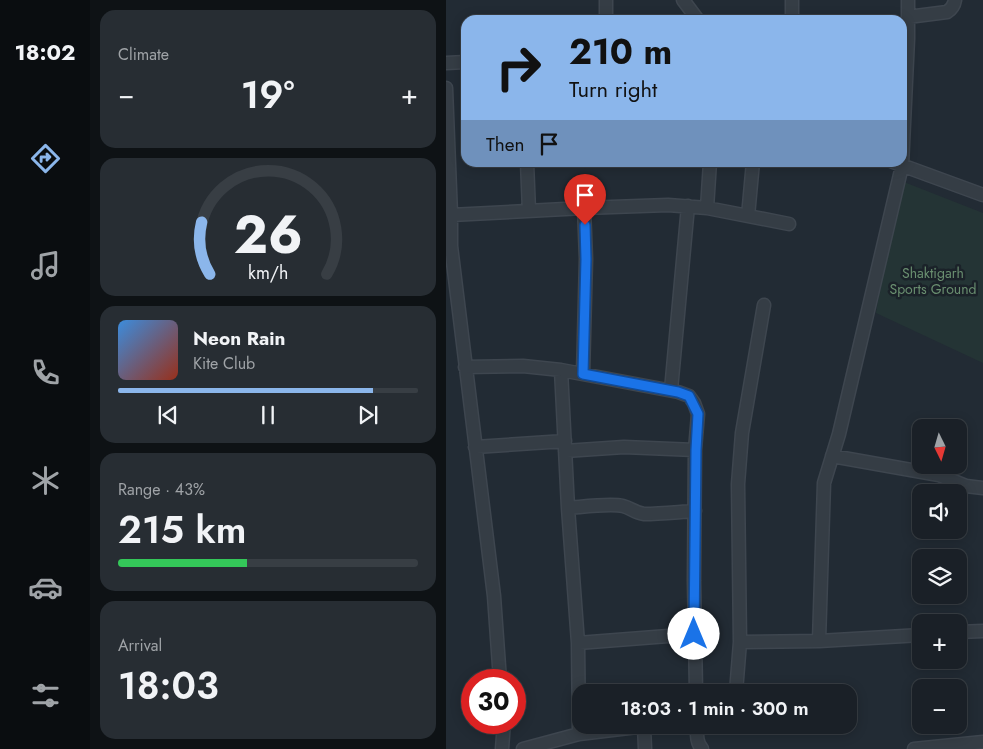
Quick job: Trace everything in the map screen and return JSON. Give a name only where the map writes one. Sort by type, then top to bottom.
[{"type":"street","points":[[606,0],[606,15]]},
{"type":"street","points":[[683,0],[694,15]]},
{"type":"street","points":[[792,0],[792,15]]},
{"type":"street","points":[[907,15],[908,0]]},
{"type":"street","points":[[907,25],[947,12],[952,9],[955,0]]},
{"type":"street","points":[[446,64],[461,62]]},
{"type":"street","points":[[446,88],[451,215],[448,246],[494,596],[499,669]]},
{"type":"street","points":[[527,167],[529,211]]},
{"type":"street","points":[[707,208],[710,167]]},
{"type":"street","points":[[748,216],[753,167]]},
{"type":"street","points":[[818,641],[824,483],[839,434],[897,167]]},
{"type":"street","points":[[906,167],[983,195]]},
{"type":"street","points":[[451,215],[668,205],[707,208],[789,224]]},
{"type":"street","points":[[671,390],[688,206]]},
{"type":"street","points":[[583,374],[586,259],[584,208]]},
{"type":"street","points":[[737,684],[740,642],[738,484],[741,441],[764,305]]},
{"type":"street","points":[[465,368],[523,366],[561,370],[671,390],[689,396],[698,414],[695,511],[694,634],[696,684]]},
{"type":"street","points":[[561,370],[568,508],[578,643],[578,684]]},
{"type":"street","points":[[475,447],[565,446],[696,450]]},
{"type":"street","points":[[832,456],[939,475],[966,486],[983,488]]},
{"type":"street","points":[[568,508],[613,505],[622,506],[634,512],[644,514],[695,511]]},
{"type":"street","points":[[967,632],[983,631]]},
{"type":"street","points":[[578,643],[694,634]]},
{"type":"street","points":[[740,642],[818,641],[912,636]]},
{"type":"street","points":[[502,749],[503,734]]},
{"type":"street","points":[[531,748],[579,734]]},
{"type":"street","points":[[645,749],[648,734]]},
{"type":"street","points":[[697,734],[699,745],[702,749]]},
{"type":"street","points":[[914,749],[983,742]]},
{"type":"green space","name":"Shaktigarh Sports Ground","points":[[904,182],[983,213],[983,363],[876,313],[883,271]]},
{"type":"route","points":[[585,225],[583,374],[678,392],[689,396],[698,414],[694,634]]}]
